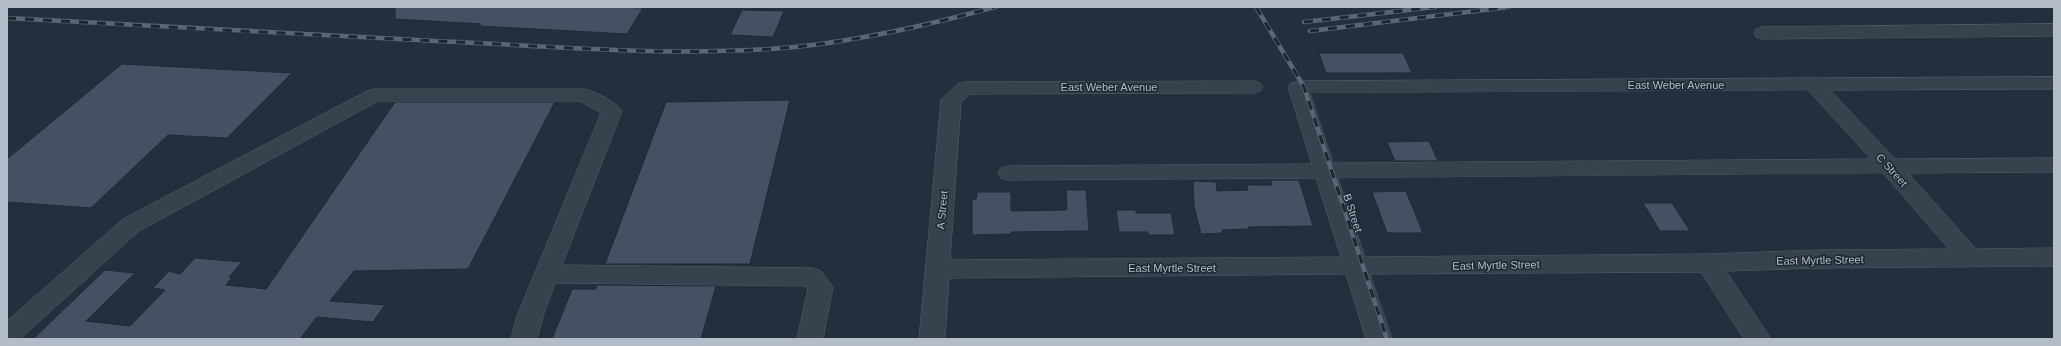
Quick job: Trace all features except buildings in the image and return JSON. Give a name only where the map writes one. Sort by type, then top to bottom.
[{"type":"street","points":[[1763,33],[2054,30]]},
{"type":"street","name":"East Weber Avenue","points":[[1332,170],[1305,86],[2054,83]]},
{"type":"street","name":"C Street","points":[[1813,84],[1889,166],[1968,257]]},
{"type":"street","name":"East Weber Avenue","points":[[965,88],[1253,87]]},
{"type":"street","name":"A Street","points":[[932,339],[951,100],[965,88]]},
{"type":"street","points":[[7,336],[131,225],[374,96],[584,95],[612,111],[530,316],[524,339]]},
{"type":"street","points":[[1009,173],[2054,165]]},
{"type":"street","points":[[1332,170],[1363,266],[1379,339]]},
{"type":"street","name":"East Myrtle Street","points":[[937,269],[1708,263],[1968,257],[2054,257]]},
{"type":"street","points":[[1708,263],[1758,339]]},
{"type":"street","points":[[1363,266],[1395,339]]},
{"type":"street","points":[[547,274],[812,277],[821,287],[810,339]]},
{"type":"railway","points":[[7,18],[570,48],[705,51],[750,50],[820,44],[921,26],[995,7]]},
{"type":"railway","points":[[1256,7],[1304,87],[1387,339]]},
{"type":"railway","points":[[1304,22],[1435,7]]},
{"type":"railway","points":[[1310,31],[1509,7]]}]
